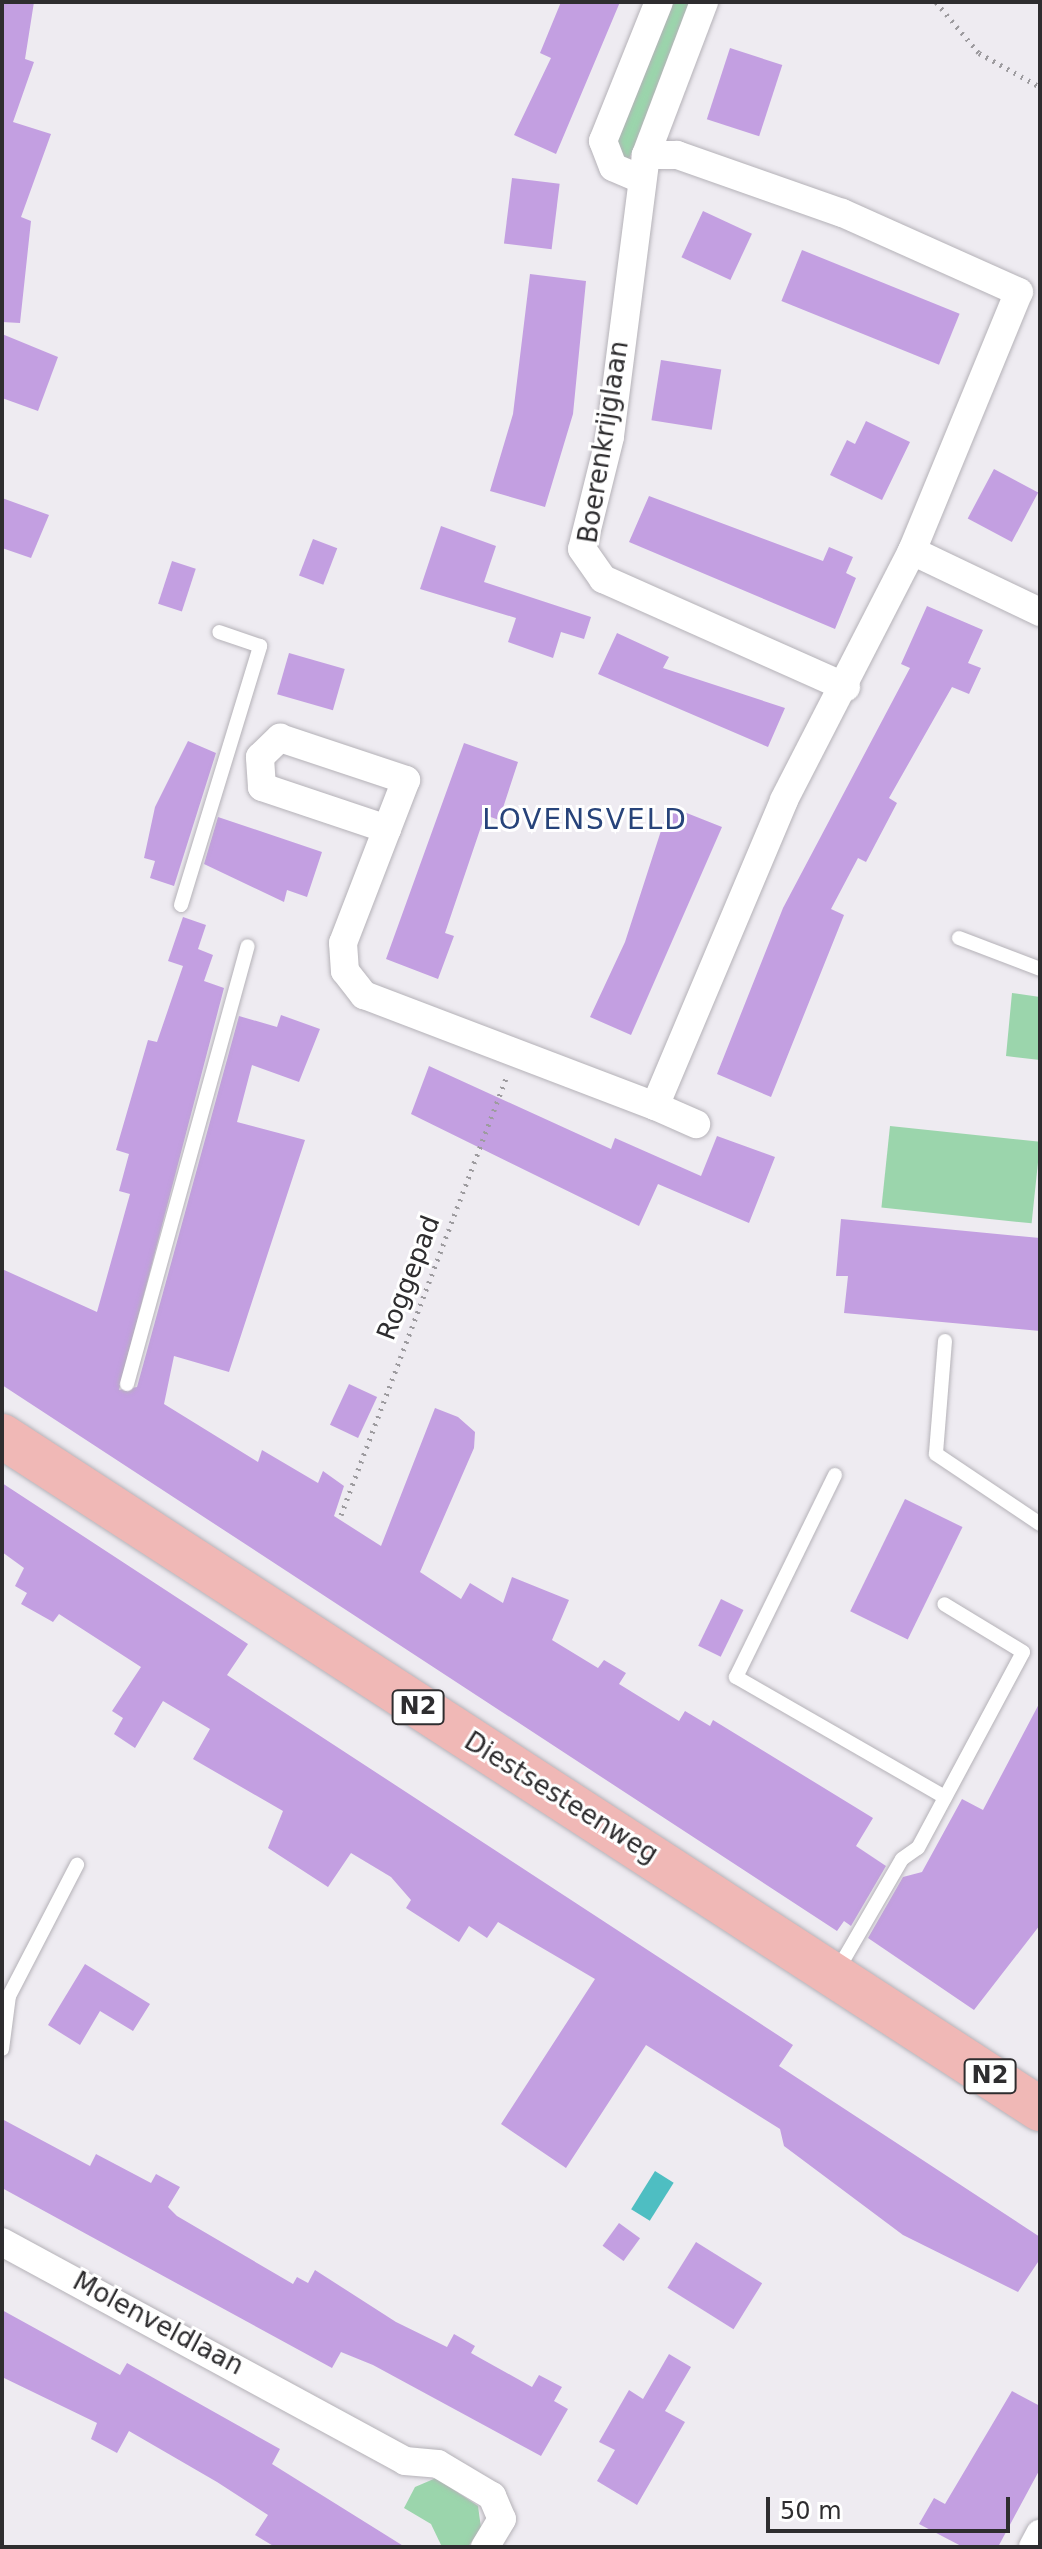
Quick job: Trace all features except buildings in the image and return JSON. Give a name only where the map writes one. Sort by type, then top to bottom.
[{"type":"main road","name":"Diestsesteenweg","points":[[2,1436],[836,1973],[1040,2109]]},
{"type":"street","points":[[655,1106],[784,800],[846,687],[912,551],[1030,292],[842,213],[677,155],[648,155],[613,167],[603,141],[659,2]]},
{"type":"street","name":"Boerenkrijglaan","points":[[704,2],[648,155],[610,437],[582,549],[603,579],[846,687]]},
{"type":"street","points":[[912,551],[1040,612]]},
{"type":"street","points":[[387,829],[262,787],[260,757],[280,738],[406,780],[343,943],[345,971],[364,995],[696,1124]]},
{"type":"street","name":"Molenveldlaan","points":[[2,2242],[314,2406],[405,2461],[438,2464],[492,2496],[502,2519],[485,2547]]},
{"type":"street","points":[[1033,2547],[1040,2534]]},
{"type":"lane","points":[[181,905],[260,646],[219,632]]},
{"type":"lane","points":[[230,748],[260,757]]},
{"type":"lane","points":[[959,938],[1040,969]]},
{"type":"lane","points":[[127,1384],[248,946]]},
{"type":"lane","points":[[945,1341],[936,1454],[1040,1524]]},
{"type":"lane","points":[[835,1475],[736,1677],[945,1797]]},
{"type":"lane","points":[[836,1973],[945,1797],[1023,1652],[944,1604]]},
{"type":"lane","points":[[2,2049],[9,1996],[77,1865]]},
{"type":"path","points":[[936,2],[979,53],[1040,87]]},
{"type":"path","name":"Roggepad","points":[[341,1515],[515,1054]]},
{"type":"green space","points":[[667,2],[696,2],[628,161],[612,146]]},
{"type":"green space","points":[[1012,993],[1040,997],[1040,1060],[1006,1056]]},
{"type":"green space","points":[[890,1126],[1040,1142],[1032,1223],[881,1208]]},
{"type":"green space","points":[[436,2478],[478,2506],[481,2528],[468,2547],[442,2547],[431,2524],[404,2508],[415,2487]]},
{"type":"water","points":[[655,2171],[674,2183],[650,2221],[631,2209]]},
{"type":"district","name":"LOVENSVELD","points":[[585,820]]}]
